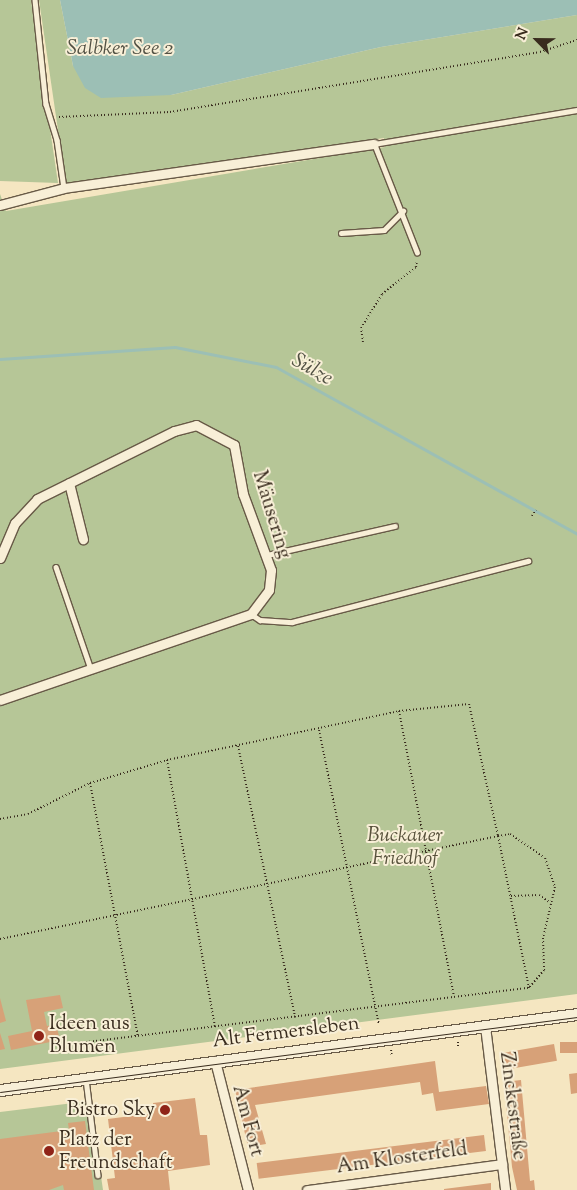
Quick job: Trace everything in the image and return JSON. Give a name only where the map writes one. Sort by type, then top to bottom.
[{"type":"main road","name":"Alt Fermersleben","points":[[0,1090],[577,1014]]},
{"type":"street","points":[[0,206],[64,188],[374,144]]},
{"type":"street","name":"Mäusering","points":[[0,558],[26,509],[70,483],[174,431],[196,425],[216,432],[234,445],[243,494],[267,555],[269,590],[251,614]]},
{"type":"street","points":[[70,483],[83,539]]},
{"type":"street","points":[[0,700],[251,614]]},
{"type":"street","name":"Zinckestraße","points":[[485,1026],[505,1190]]},
{"type":"street","name":"Am Fort","points":[[215,1061],[248,1190]]},
{"type":"street","name":"Am Klosterfeld","points":[[307,1190],[502,1164]]},
{"type":"lane","points":[[35,0],[50,117],[64,188]]},
{"type":"lane","points":[[417,253],[403,210],[374,144],[577,110]]},
{"type":"lane","points":[[341,233],[384,230],[403,210]]},
{"type":"lane","points":[[267,555],[395,526]]},
{"type":"lane","points":[[251,614],[260,620],[292,622],[528,562]]},
{"type":"lane","points":[[56,567],[91,669]]},
{"type":"lane","points":[[86,1079],[98,1175]]},
{"type":"path","points":[[50,117],[170,112],[540,52],[577,40]]},
{"type":"path","points":[[363,342],[360,328],[382,294],[416,267],[417,253]]},
{"type":"path","points":[[532,516],[536,510]]},
{"type":"path","points":[[0,819],[28,814],[90,783],[167,760],[319,730],[399,711],[469,704],[529,988]]},
{"type":"path","points":[[399,711],[455,997]]},
{"type":"path","points":[[319,730],[379,1024]]},
{"type":"path","points":[[238,746],[295,1017]]},
{"type":"path","points":[[167,760],[215,1027]]},
{"type":"path","points":[[90,783],[138,1036]]},
{"type":"path","points":[[0,939],[510,834],[545,858],[555,887],[551,903],[544,970],[529,988],[79,1044]]},
{"type":"path","points":[[510,896],[539,895],[551,903]]},
{"type":"path","points":[[391,1048],[392,1057]]},
{"type":"green space","points":[[0,0],[31,0],[58,183],[0,181]]},
{"type":"green space","name":"Buckauer Friedhof","points":[[39,0],[60,0],[73,66],[171,95],[381,47],[577,15],[577,994],[0,1069],[0,194],[6,211],[385,147],[384,138],[66,185]]},
{"type":"green space","name":"Platz der Freundschaft","points":[[90,1101],[103,1190],[0,1190],[0,1112]]},
{"type":"water","name":"Salbker See 2","points":[[60,0],[577,0],[577,15],[381,47],[171,95],[101,98],[85,88],[73,66]]},
{"type":"building","points":[[60,995],[63,1008],[44,1012],[47,1026],[56,1024],[60,1040],[11,1050],[8,1036],[32,1031],[26,1000]]},
{"type":"building","points":[[0,998],[6,1021],[0,1023]]},
{"type":"building","points":[[0,1033],[5,1049],[0,1050]]},
{"type":"building","points":[[560,1042],[577,1042],[577,1053],[560,1053]]},
{"type":"building","points":[[554,1044],[557,1061],[506,1070],[503,1053]]},
{"type":"building","points":[[435,1061],[439,1092],[486,1086],[489,1104],[436,1111],[433,1093],[422,1095],[420,1082],[255,1105],[266,1144],[248,1147],[235,1090]]},
{"type":"building","points":[[577,1073],[577,1093],[571,1094],[569,1074]]},
{"type":"building","points":[[521,1080],[530,1181],[534,1180],[535,1190],[517,1190],[512,1167],[504,1082]]},
{"type":"building","points":[[195,1098],[200,1135],[207,1135],[210,1165],[168,1171],[170,1190],[109,1190],[107,1179],[115,1178],[108,1119],[154,1113],[153,1103]]},
{"type":"building","name":"Platz der Freundschaft","points":[[85,1121],[94,1190],[64,1190],[63,1185],[49,1190],[0,1190],[0,1139],[69,1130],[68,1123]]},
{"type":"building","points":[[484,1135],[486,1151],[259,1179],[257,1163]]},
{"type":"building","points":[[491,1183],[491,1190],[444,1190],[444,1189]]},
{"type":"waterway","name":"Sülze","points":[[0,359],[175,347],[276,367],[577,534]]},
{"type":"tram line","points":[[0,1092],[577,1017]]},
{"type":"place","name":"Ideen aus Blumen","points":[[39,1036]]},
{"type":"place","name":"Bistro Sky","points":[[165,1110]]},
{"type":"place","name":"Platz der Freundschaft","points":[[49,1151]]}]
